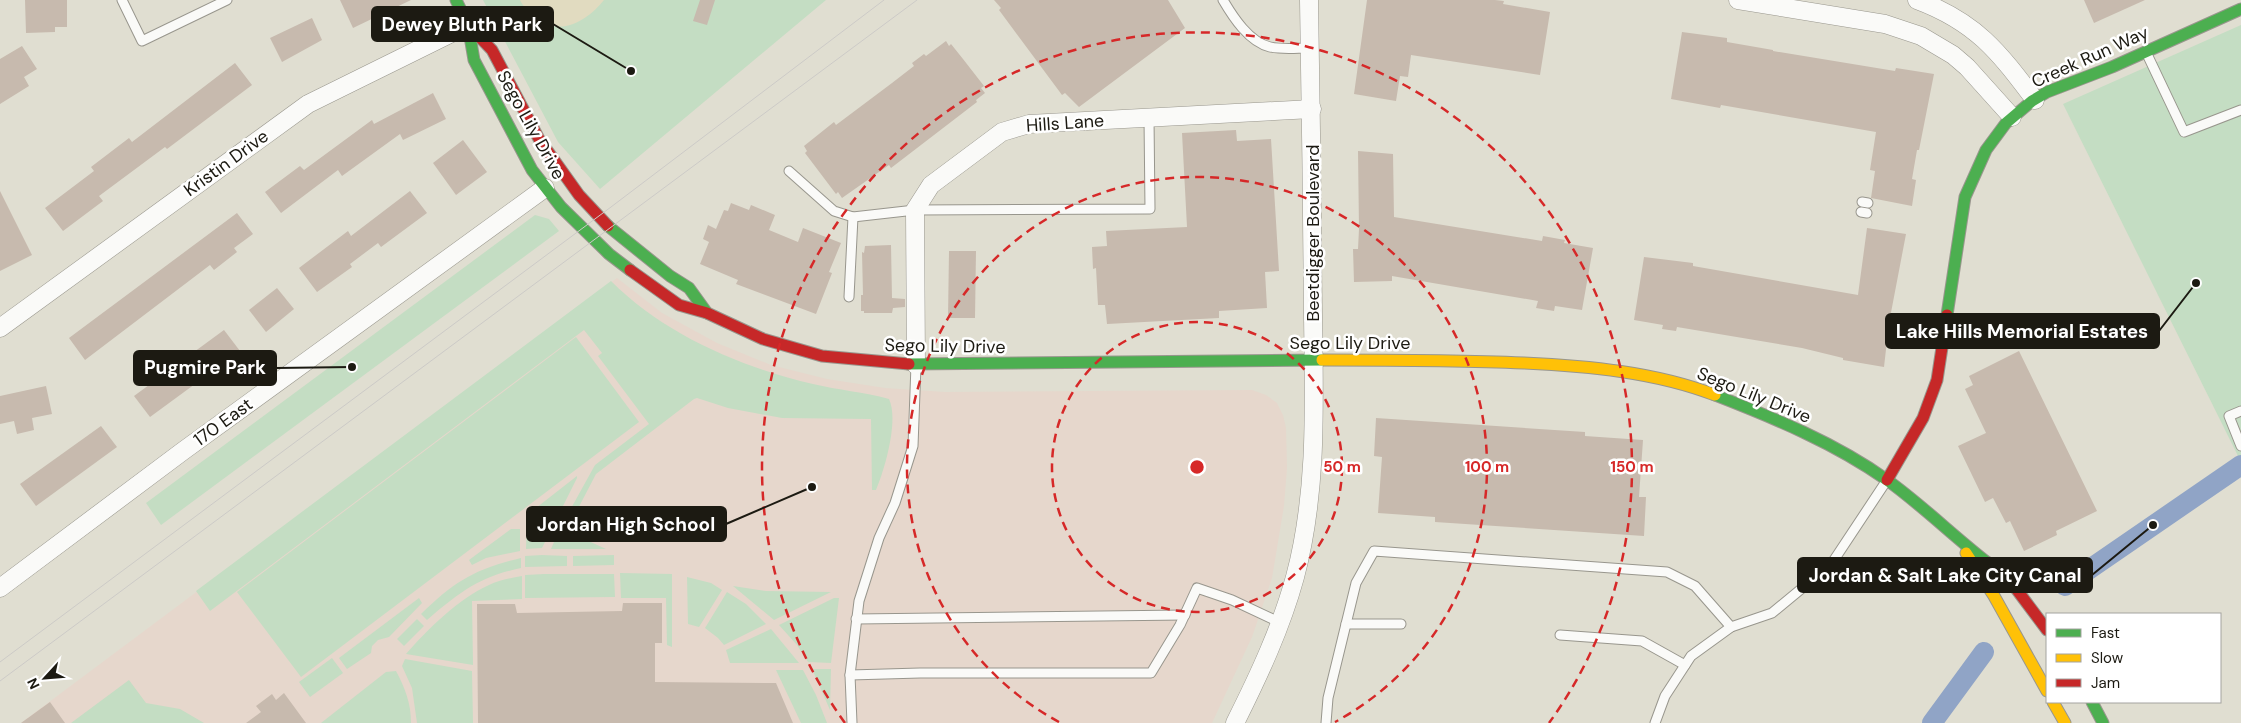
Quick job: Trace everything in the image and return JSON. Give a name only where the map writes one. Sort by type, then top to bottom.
[{"type":"main road","name":"Sego Lily Drive","points":[[456,0],[468,25],[474,60],[526,158],[545,188],[581,229],[609,254],[680,305],[707,312],[763,339],[793,350],[871,362],[916,365],[1314,360],[1509,361],[1573,365],[1638,374],[1700,390],[1770,416],[1837,449],[1887,480],[1956,539],[2008,578],[2046,629]]},
{"type":"main road","name":"Creek Run Way","points":[[1887,480],[1923,418],[1938,380],[1960,224],[1971,178],[1987,146],[2012,117],[2048,92],[2241,9]]},
{"type":"main road","name":"Sego Lily Drive","points":[[468,25],[492,50],[539,139],[579,195],[625,241],[689,288],[707,312]]},
{"type":"main road","name":"Sego Lily Drive","points":[[1956,539],[1994,596],[2046,689]]},
{"type":"main road","points":[[2054,703],[2065,723]]},
{"type":"main road","points":[[2093,703],[2103,723]]},
{"type":"street","name":"Beetdigger Boulevard","points":[[1235,723],[1281,623],[1295,576],[1307,521],[1312,451],[1314,360],[1310,0]]},
{"type":"street","points":[[1738,0],[1885,24],[1921,36],[1953,55],[1967,67],[2012,117]]},
{"type":"street","points":[[1917,0],[1950,14],[1984,39],[2001,54],[2035,100]]},
{"type":"street","name":"Kristin Drive","points":[[0,328],[308,104],[468,25]]},
{"type":"street","name":"Hills Lane","points":[[915,210],[931,185],[1002,132],[1029,124],[1312,109]]},
{"type":"street","name":"170 East","points":[[0,588],[183,451],[545,188]]},
{"type":"street","points":[[915,210],[916,365]]},
{"type":"lane","points":[[122,0],[142,41],[227,0]]},
{"type":"lane","points":[[1223,0],[1241,25],[1261,44],[1277,48],[1310,48]]},
{"type":"lane","points":[[2146,51],[2184,132],[2241,110]]},
{"type":"lane","points":[[788,171],[834,211],[853,217],[915,210],[1150,209],[1149,118]]},
{"type":"lane","points":[[849,297],[853,217]]},
{"type":"lane","points":[[852,723],[850,675],[856,619],[871,563],[895,503],[913,446],[916,365]]},
{"type":"lane","points":[[2241,411],[2229,416],[2241,446]]},
{"type":"lane","points":[[1656,723],[1665,696],[1691,656],[1731,627],[1772,613],[1834,560],[1887,480]]},
{"type":"lane","points":[[1326,723],[1328,698],[1356,583],[1374,551],[1666,572],[1695,586],[1731,627]]},
{"type":"lane","points":[[850,675],[1151,673],[1185,615],[1197,588],[1232,600],[1281,623]]},
{"type":"lane","points":[[856,619],[1185,615]]},
{"type":"lane","points":[[1346,624],[1401,624]]},
{"type":"lane","points":[[1560,635],[1642,641],[1685,665]]},
{"type":"shaded area","points":[[617,278],[662,313],[717,343],[771,365],[827,379],[885,388],[945,392],[1252,390],[1266,395],[1277,403],[1283,415],[1286,428],[1287,468],[1284,506],[1272,578],[1252,637],[1212,723],[21,723]]},
{"type":"green space","points":[[483,0],[826,0],[600,189],[558,142]]},
{"type":"green space","points":[[2241,25],[2241,462],[2063,104]]},
{"type":"green space","points":[[535,215],[549,219],[559,231],[161,525],[146,503]]},
{"type":"green space","points":[[611,281],[632,300],[680,333],[732,358],[786,377],[889,399],[892,408],[892,431],[887,458],[876,490],[872,490],[871,419],[782,418],[728,408],[697,398],[596,474],[570,524],[564,521],[595,465],[649,424],[598,356],[602,353],[584,330],[210,611],[196,591]]},
{"type":"green space","points":[[576,337],[639,422],[301,677],[237,592]]},
{"type":"green space","points":[[577,476],[542,548],[526,549],[527,515]]},
{"type":"green space","points":[[560,528],[606,549],[551,549]]},
{"type":"green space","points":[[511,529],[520,529],[520,551],[486,558],[472,565],[469,560]]},
{"type":"green space","points":[[614,555],[614,565],[573,566],[573,556]]},
{"type":"green space","points":[[525,556],[567,556],[567,566],[525,567]]},
{"type":"green space","points":[[521,558],[521,568],[493,576],[470,587],[427,620],[421,614],[444,593],[467,578],[491,567]]},
{"type":"green space","points":[[620,573],[672,574],[672,647],[667,645],[666,598],[621,598]]},
{"type":"green space","points":[[614,574],[615,597],[525,598],[525,575]]},
{"type":"green space","points":[[522,576],[522,599],[472,601],[473,665],[406,654],[434,625],[466,598],[493,583]]},
{"type":"green space","points":[[687,577],[711,583],[722,590],[699,627],[688,624]]},
{"type":"green space","points":[[733,586],[766,591],[831,592],[774,620]]},
{"type":"green space","points":[[727,592],[746,604],[766,624],[724,645],[705,628]]},
{"type":"green space","points":[[419,598],[422,603],[389,637],[378,640],[372,646],[371,653],[347,669],[339,658]]},
{"type":"green space","points":[[834,598],[839,598],[831,663],[808,662],[797,645],[779,625]]},
{"type":"green space","points":[[417,619],[424,626],[404,646],[397,639]]},
{"type":"green space","points":[[771,629],[799,663],[730,663],[726,650]]},
{"type":"green space","points":[[332,658],[343,673],[310,697],[299,682]]},
{"type":"green space","points":[[405,659],[472,671],[473,723],[417,723],[412,688],[402,666]]},
{"type":"green space","points":[[812,669],[831,669],[830,710]]},
{"type":"green space","points":[[776,670],[803,670],[816,695],[827,723],[801,723]]},
{"type":"green space","points":[[396,671],[407,696],[411,723],[321,723],[386,672]]},
{"type":"green space","points":[[129,680],[146,703],[180,709],[204,723],[71,723]]},
{"type":"sand","points":[[520,0],[604,0],[582,20],[560,27],[544,22],[527,9]]},
{"type":"building","points":[[25,0],[67,0],[67,27],[55,27],[55,32],[26,33]]},
{"type":"building","points":[[340,0],[411,0],[353,28]]},
{"type":"building","points":[[700,0],[715,0],[707,25],[693,21]]},
{"type":"building","points":[[994,0],[1168,0],[1185,28],[1079,107],[1065,93],[1062,95],[999,10],[1001,8]]},
{"type":"building","points":[[1367,0],[1495,0],[1504,1],[1503,4],[1550,12],[1540,75],[1411,55],[1408,77],[1400,76],[1396,101],[1354,94]]},
{"type":"building","points":[[2084,0],[2145,0],[2094,23]]},
{"type":"building","points":[[312,18],[322,40],[282,62],[270,38]]},
{"type":"building","points":[[1682,32],[1727,38],[1727,42],[1773,51],[1895,71],[1896,68],[1934,74],[1912,179],[1916,180],[1912,206],[1871,198],[1875,171],[1870,170],[1876,132],[1721,105],[1720,108],[1671,99]]},
{"type":"building","points":[[946,41],[949,46],[951,44],[984,86],[981,88],[985,93],[976,100],[977,102],[891,168],[889,165],[842,198],[838,192],[836,194],[805,153],[807,151],[804,146],[834,122],[836,125],[892,83],[914,66],[912,63],[924,54],[926,56]]},
{"type":"building","points":[[22,46],[37,69],[24,77],[29,86],[0,104],[0,59]]},
{"type":"building","points":[[235,63],[252,85],[167,149],[165,147],[99,196],[103,201],[63,231],[45,208],[94,171],[91,167],[129,138],[132,142]]},
{"type":"building","points":[[433,93],[446,119],[403,140],[400,134],[342,176],[338,170],[281,213],[265,192],[300,166],[304,170],[372,120],[374,124]]},
{"type":"building","points":[[1236,130],[1237,141],[1271,139],[1279,271],[1265,272],[1267,308],[1219,311],[1219,318],[1107,324],[1105,305],[1098,305],[1096,268],[1093,269],[1092,247],[1107,246],[1106,231],[1187,227],[1182,133]]},
{"type":"building","points":[[463,140],[487,172],[456,195],[433,163]]},
{"type":"building","points":[[1358,151],[1393,154],[1394,217],[1542,241],[1543,236],[1565,240],[1564,243],[1593,248],[1582,310],[1555,306],[1554,311],[1536,308],[1538,301],[1392,276],[1392,281],[1354,282],[1353,249],[1358,249],[1359,229]]},
{"type":"building","points":[[0,191],[32,255],[0,271]]},
{"type":"building","points":[[410,191],[427,213],[381,247],[378,243],[350,264],[352,267],[317,292],[299,268],[348,231],[351,236]]},
{"type":"building","points":[[731,203],[749,210],[751,205],[775,215],[769,230],[798,242],[803,228],[841,243],[829,272],[832,273],[816,314],[736,284],[738,280],[700,264],[709,242],[703,239],[708,225],[716,229],[724,210],[728,211]]},
{"type":"building","points":[[237,213],[253,234],[234,248],[237,252],[214,270],[210,265],[85,360],[69,338]]},
{"type":"building","points":[[1867,228],[1906,234],[1889,323],[1884,367],[1843,360],[1843,358],[1802,348],[1677,327],[1676,331],[1662,329],[1663,325],[1634,320],[1644,257],[1693,263],[1693,266],[1858,295]]},
{"type":"building","points":[[891,245],[892,298],[905,299],[905,307],[893,308],[892,313],[864,313],[864,311],[861,311],[861,295],[863,295],[862,252],[864,253],[865,246]]},
{"type":"building","points":[[949,251],[976,251],[975,318],[948,318]]},
{"type":"building","points":[[277,288],[294,309],[266,332],[249,310]]},
{"type":"building","points":[[224,330],[240,351],[150,417],[134,396]]},
{"type":"building","points":[[2019,351],[2097,511],[2056,531],[2057,535],[2024,551],[2010,521],[2006,523],[1993,498],[1985,502],[1958,446],[1986,433],[1965,389],[1973,385],[1969,376]]},
{"type":"building","points":[[46,386],[52,414],[32,418],[34,430],[17,434],[14,421],[0,424],[0,396]]},
{"type":"building","points":[[1376,418],[1585,432],[1585,436],[1643,440],[1639,497],[1646,497],[1644,536],[1435,522],[1435,517],[1378,513],[1382,457],[1374,456]]},
{"type":"building","points":[[101,426],[117,447],[36,506],[20,484]]},
{"type":"building","points":[[623,603],[662,603],[662,643],[655,643],[655,682],[776,683],[793,723],[478,723],[477,604],[515,604],[517,613],[622,611]]},
{"type":"building","points":[[284,693],[306,723],[246,723],[261,712],[256,706],[272,694],[276,700]]},
{"type":"building","points":[[50,702],[65,723],[21,723]]},
{"type":"waterway","points":[[2065,586],[2241,465]]},
{"type":"waterway","points":[[1932,723],[1984,652]]},
{"type":"tram line","points":[[0,662],[611,207],[884,0]]},
{"type":"tram line","points":[[0,681],[917,0]]},
{"type":"traffic: fast","points":[[456,0],[468,25],[474,60],[532,170],[561,207],[609,254],[630,270]]},
{"type":"traffic: fast","points":[[1947,315],[1965,197],[1986,150],[2006,123],[2032,101],[2047,92],[2112,67],[2241,9]]},
{"type":"traffic: fast","points":[[608,226],[670,276],[689,288],[707,313]]},
{"type":"traffic: fast","points":[[909,364],[1322,360]]},
{"type":"traffic: fast","points":[[1715,395],[1804,432],[1846,454],[1887,480],[1988,563]]},
{"type":"traffic: fast","points":[[2093,703],[2103,723]]},
{"type":"traffic: slow","points":[[1322,360],[1474,361],[1597,368],[1669,381],[1715,395]]},
{"type":"traffic: slow","points":[[1966,553],[1994,596],[2046,689]]},
{"type":"traffic: slow","points":[[2054,703],[2065,723]]},
{"type":"traffic: jam","points":[[468,25],[492,50],[539,139],[579,195],[608,226]]},
{"type":"traffic: jam","points":[[630,270],[679,305],[707,313],[763,339],[822,356],[909,364]]},
{"type":"traffic: jam","points":[[1887,480],[1923,418],[1937,380],[1947,315]]},
{"type":"traffic: jam","points":[[1988,563],[2008,578],[2046,629]]},
{"type":"place","name":"Dewey Bluth Park","points":[[631,71]]},
{"type":"place","name":"Lake Hills Memorial Estates","points":[[2196,283]]},
{"type":"place","name":"Pugmire Park","points":[[352,367]]},
{"type":"place","name":"Jordan High School","points":[[812,487]]},
{"type":"place","name":"Jordan & Salt Lake City Canal","points":[[2153,525]]}]
